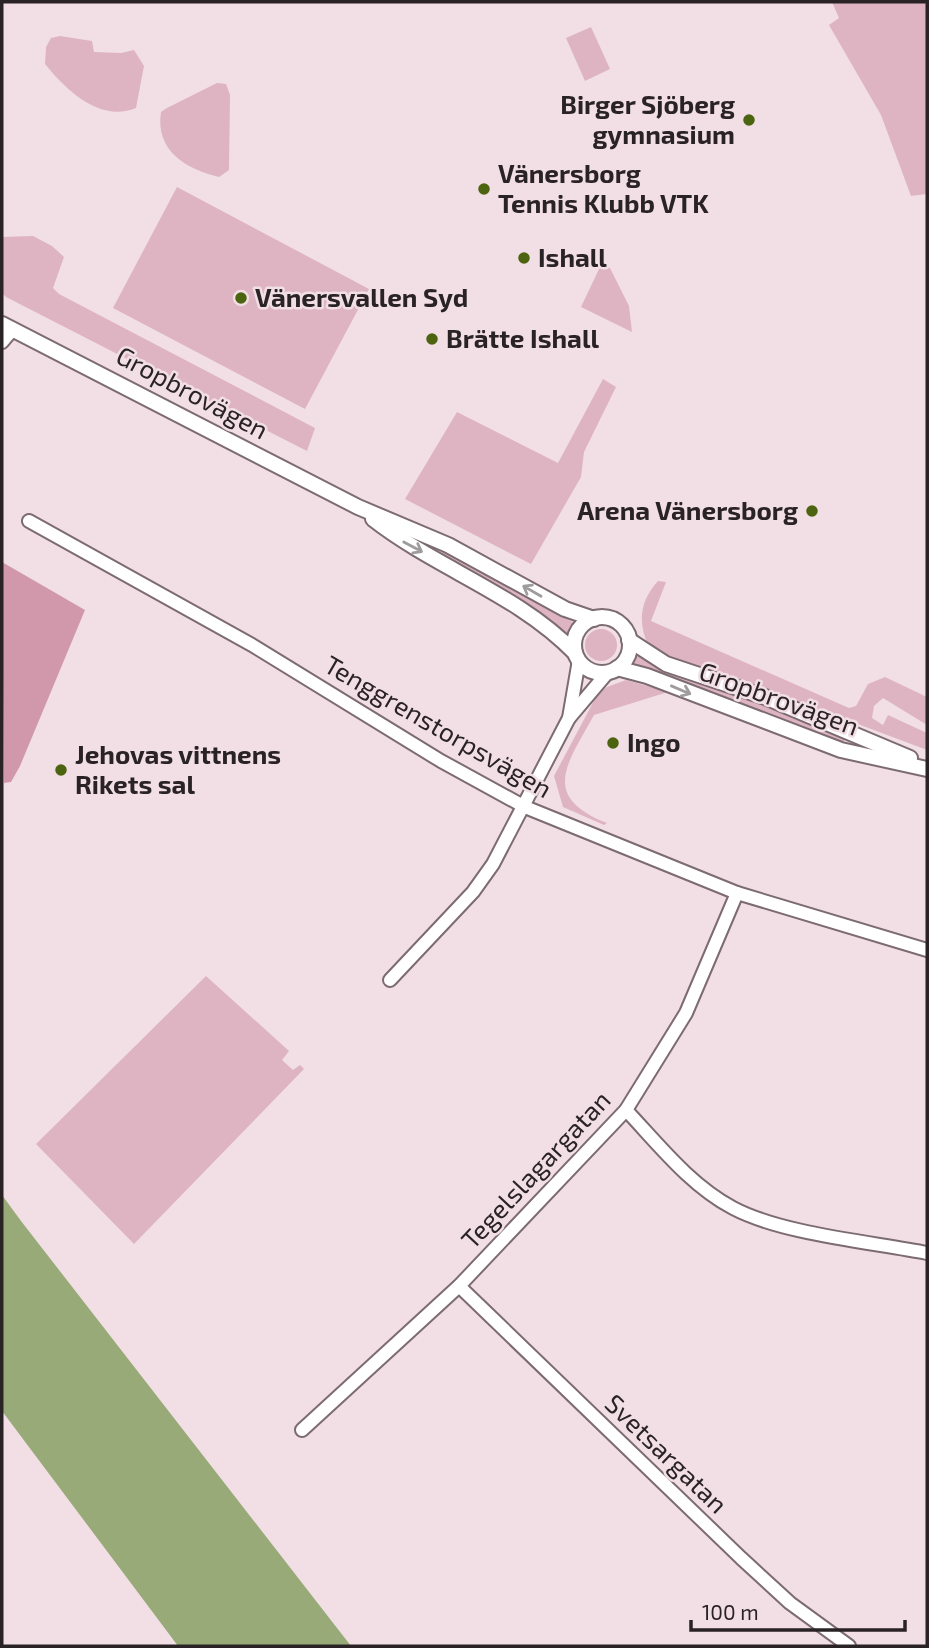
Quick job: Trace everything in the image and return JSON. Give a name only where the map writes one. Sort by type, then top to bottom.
[{"type":"street","points":[[2,342],[7,327]]},
{"type":"street","name":"Gropbrovägen","points":[[7,327],[358,507],[448,545],[565,609],[594,619]]},
{"type":"street","name":"Gropbrovägen","points":[[358,507],[401,541],[533,617],[577,657]]},
{"type":"street","name":"Tenggrenstorpsvägen","points":[[29,521],[214,623],[441,761],[525,807],[737,893],[927,950]]},
{"type":"street","points":[[390,980],[473,892],[493,864],[525,807],[569,718],[627,658],[629,640],[618,623],[604,618],[594,619],[579,631],[575,642],[577,657],[569,718]]},
{"type":"street","name":"Gropbrovägen","points":[[629,640],[666,664],[765,697],[927,767]]},
{"type":"street","points":[[577,657],[592,671],[613,670]]},
{"type":"street","name":"Gropbrovägen","points":[[613,670],[647,676],[711,703],[841,750],[927,767]]},
{"type":"street","name":"Tegelslagargatan","points":[[302,1430],[458,1286],[626,1110],[686,1013],[737,893]]},
{"type":"street","points":[[626,1110],[680,1168],[732,1207],[783,1225],[927,1253]]},
{"type":"street","name":"Svetsargatan","points":[[458,1286],[741,1558],[790,1603],[849,1646]]},
{"type":"shaded area","points":[[832,2],[927,2],[927,194],[911,196],[881,115],[829,25],[839,18]]},
{"type":"shaded area","points":[[591,27],[610,69],[585,81],[566,38]]},
{"type":"shaded area","points":[[60,36],[92,41],[94,52],[121,53],[134,50],[144,66],[136,108],[110,111],[97,108],[63,84],[45,64],[46,47],[51,38]]},
{"type":"shaded area","points":[[217,83],[226,84],[230,95],[229,170],[219,177],[195,169],[175,156],[163,137],[160,125],[161,112]]},
{"type":"shaded area","name":"Vänersvallen Syd","points":[[177,187],[369,289],[305,409],[113,308]]},
{"type":"shaded area","points":[[33,236],[52,246],[64,257],[53,288],[59,294],[315,428],[307,451],[6,297],[2,293],[2,237]]},
{"type":"shaded area","points":[[605,265],[610,268],[629,306],[632,332],[581,307],[600,267]]},
{"type":"shaded area","points":[[603,379],[616,387],[584,452],[581,477],[531,564],[405,499],[457,412],[558,463]]},
{"type":"shaded area","points":[[443,551],[576,624],[567,634],[440,555]]},
{"type":"shaded area","points":[[2,562],[85,610],[20,766],[11,782],[4,783]]},
{"type":"shaded area","points":[[658,581],[666,582],[651,621],[849,708],[856,706],[868,684],[885,677],[927,697],[927,725],[883,698],[874,706],[872,718],[883,725],[888,715],[927,733],[927,750],[754,685],[670,659],[649,647],[643,629],[642,612],[647,596]]},
{"type":"shaded area","points":[[601,629],[612,634],[617,645],[612,656],[601,661],[590,656],[585,645],[590,634]]},
{"type":"shaded area","points":[[636,654],[666,673],[743,693],[846,736],[844,742],[748,710],[633,663]]},
{"type":"shaded area","points":[[626,680],[668,692],[594,715],[576,748],[565,777],[566,790],[573,801],[586,813],[607,823],[604,825],[563,807],[554,776],[597,695],[607,687]]},
{"type":"shaded area","points":[[206,976],[289,1051],[282,1060],[293,1070],[300,1065],[304,1069],[134,1244],[36,1144]]},
{"type":"shaded area","points":[[2,1195],[351,1646],[178,1646],[2,1411]]},
{"type":"place","name":"Birger Sjöberg gymnasium","points":[[749,120]]},
{"type":"place","name":"Vänersborg Tennis Klubb VTK","points":[[484,189]]},
{"type":"place","name":"Ishall","points":[[524,258]]},
{"type":"place","name":"Vänersvallen Syd","points":[[241,298]]},
{"type":"place","name":"Brätte Ishall","points":[[432,339]]},
{"type":"place","name":"Arena Vänersborg","points":[[812,511]]},
{"type":"place","name":"Ingo","points":[[613,743]]},
{"type":"place","name":"Jehovas vittnens Rikets sal","points":[[61,770]]}]
